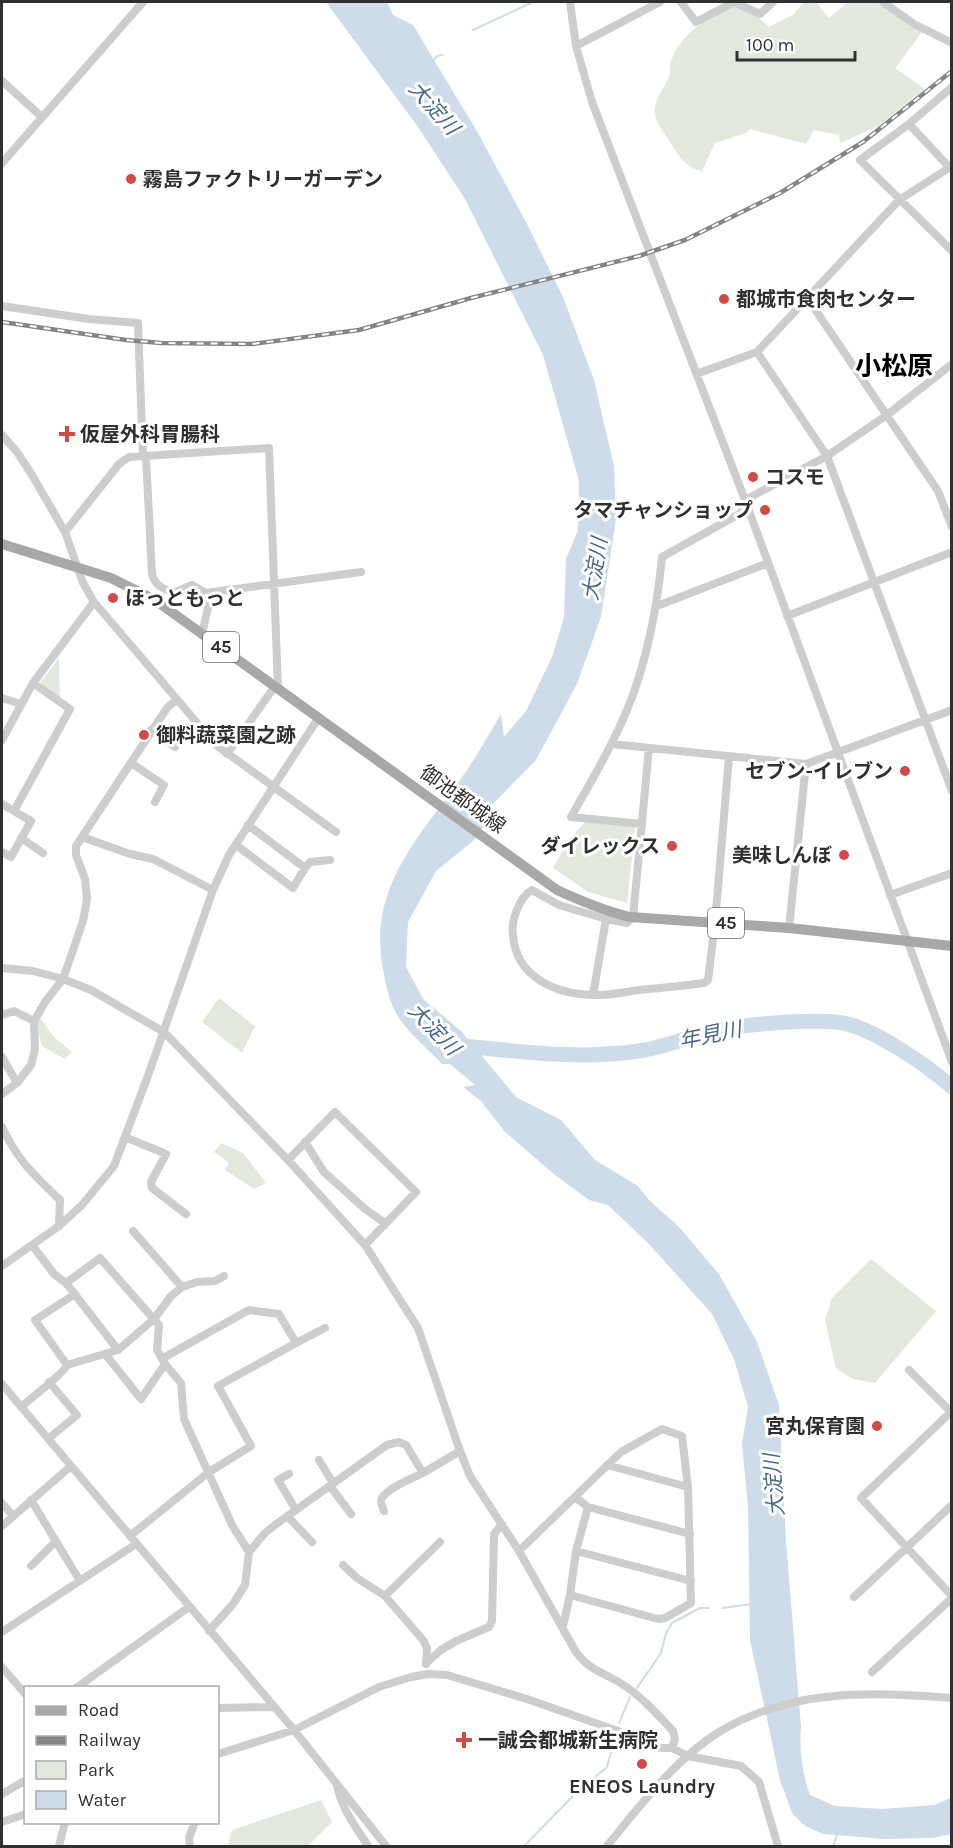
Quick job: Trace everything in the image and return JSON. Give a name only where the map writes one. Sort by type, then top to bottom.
[{"type":"main road","name":"御池都城線","points":[[2,544],[77,566],[128,585],[154,600],[565,894],[608,912],[633,917],[789,928],[951,946]]},
{"type":"street","points":[[570,2],[576,46],[592,102],[745,500],[950,1058]]},
{"type":"street","points":[[576,46],[660,2]]},
{"type":"street","points":[[681,2],[696,22],[734,2],[760,14],[773,2]]},
{"type":"street","points":[[883,2],[914,24],[951,43]]},
{"type":"street","points":[[2,163],[138,3]]},
{"type":"street","points":[[2,81],[42,117]]},
{"type":"street","points":[[950,248],[860,160],[909,124],[951,87]]},
{"type":"street","points":[[696,374],[757,352],[899,200],[950,167],[909,124]]},
{"type":"street","points":[[808,298],[938,491],[951,527]]},
{"type":"street","points":[[2,306],[89,319],[138,323],[144,456],[154,581],[159,586],[173,593],[192,585],[206,592],[361,572]]},
{"type":"street","points":[[757,352],[826,456],[951,791]]},
{"type":"street","points":[[642,824],[571,817],[612,744],[638,681],[657,606],[662,557],[741,513],[745,500],[826,456],[887,416],[951,364]]},
{"type":"street","points":[[2,435],[32,475],[65,532],[87,593],[204,733],[227,754],[336,832]]},
{"type":"street","points":[[65,532],[118,464],[129,457],[269,448],[277,687],[227,754]]},
{"type":"street","points":[[787,616],[951,552]]},
{"type":"street","points":[[657,606],[768,562]]},
{"type":"street","points":[[202,634],[208,608],[206,592]]},
{"type":"street","points":[[2,740],[33,683],[94,602]]},
{"type":"street","points":[[14,811],[70,709],[33,683]]},
{"type":"street","points":[[2,698],[21,704]]},
{"type":"street","points":[[2,1094],[17,1083],[31,1065],[35,1050],[34,1021],[63,978],[83,921],[87,899],[85,879],[76,855],[76,846],[166,708],[177,699]]},
{"type":"street","points":[[612,744],[806,764],[951,710]]},
{"type":"street","points":[[2,1266],[59,1226],[82,1205],[114,1166],[164,1032],[213,890],[236,844],[319,717]]},
{"type":"street","points":[[151,730],[175,747]]},
{"type":"street","points":[[649,748],[633,917],[627,923],[606,919],[559,905],[532,890],[528,891],[514,917],[512,935],[516,951],[525,968],[538,981],[554,989],[593,995],[704,983],[708,980],[729,757]]},
{"type":"street","points":[[131,764],[164,785],[154,802]]},
{"type":"street","points":[[789,928],[806,764]]},
{"type":"street","points":[[2,804],[31,821],[11,857],[2,852]]},
{"type":"street","points":[[248,825],[305,868]]},
{"type":"street","points":[[82,837],[130,854],[153,859],[213,890]]},
{"type":"street","points":[[21,838],[43,853]]},
{"type":"street","points":[[236,844],[293,888],[310,862],[330,860]]},
{"type":"street","points":[[890,895],[951,873]]},
{"type":"street","points":[[593,995],[606,919]]},
{"type":"street","points":[[2,968],[33,971],[63,978],[91,990],[164,1032],[288,1160],[365,1245],[418,1328],[470,1476],[519,1551],[582,1662],[635,1693],[673,1731],[675,1739],[672,1748]]},
{"type":"street","points":[[2,1015],[14,1011],[34,1021]]},
{"type":"street","points":[[2,1057],[17,1083]]},
{"type":"street","points":[[288,1160],[335,1112],[416,1192],[365,1245]]},
{"type":"street","points":[[2,1127],[21,1162],[60,1200],[59,1226]]},
{"type":"street","points":[[125,1137],[166,1154],[151,1182],[152,1188],[186,1214]]},
{"type":"street","points":[[305,1142],[324,1172],[384,1223]]},
{"type":"street","points":[[133,1231],[182,1287]]},
{"type":"street","points":[[32,1245],[54,1275],[66,1283],[118,1350]]},
{"type":"street","points":[[66,1283],[100,1258],[159,1325],[157,1350],[181,1383],[184,1419],[232,1525],[249,1552]]},
{"type":"street","points":[[67,1365],[118,1350],[154,1319],[171,1296],[182,1287],[197,1282],[215,1281],[224,1275]]},
{"type":"street","points":[[67,1365],[35,1320],[75,1294]]},
{"type":"street","points":[[106,1355],[141,1399],[164,1361],[249,1310],[279,1314],[296,1343]]},
{"type":"street","points":[[2,1632],[80,1581],[133,1540],[209,1472],[251,1446],[218,1386],[325,1328]]},
{"type":"street","points":[[21,1407],[65,1371],[67,1365]]},
{"type":"street","points":[[872,1672],[951,1597],[861,1498],[951,1412],[909,1370]]},
{"type":"street","points":[[48,1439],[76,1415],[49,1382]]},
{"type":"street","points":[[3,1388],[294,1730],[386,1846]]},
{"type":"street","points":[[519,1551],[621,1452],[662,1429],[682,1436],[688,1487],[692,1603],[658,1619],[570,1595]]},
{"type":"street","points":[[209,1631],[233,1604],[245,1585],[249,1552],[265,1533],[296,1510],[387,1445],[399,1442],[405,1445],[423,1473]]},
{"type":"street","points":[[384,1511],[381,1503],[382,1497],[388,1491],[460,1451]]},
{"type":"street","points":[[319,1460],[351,1514]]},
{"type":"street","points":[[607,1465],[688,1487]]},
{"type":"street","points":[[2,1526],[71,1466]]},
{"type":"street","points":[[289,1474],[278,1480],[296,1510]]},
{"type":"street","points":[[575,1497],[588,1507],[690,1534]]},
{"type":"street","points":[[31,1500],[80,1581]]},
{"type":"street","points":[[2,1503],[13,1516]]},
{"type":"street","points":[[854,1597],[951,1505]]},
{"type":"street","points":[[562,1626],[570,1595],[576,1551],[588,1507]]},
{"type":"street","points":[[288,1517],[312,1542]]},
{"type":"street","points":[[426,1663],[456,1641],[489,1628],[492,1621],[494,1534],[502,1524]]},
{"type":"street","points":[[31,1566],[56,1541]]},
{"type":"street","points":[[385,1596],[440,1542]]},
{"type":"street","points":[[576,1551],[691,1581]]},
{"type":"street","points":[[343,1565],[357,1578],[385,1596],[423,1640],[427,1648],[426,1663],[421,1675]]},
{"type":"street","points":[[79,1686],[189,1607]]},
{"type":"street","points":[[2,1667],[24,1693]]},
{"type":"street","points":[[219,1754],[294,1730],[379,1687],[421,1675],[447,1675],[567,1713],[660,1748],[672,1748],[688,1756],[741,1766],[759,1782],[778,1846]]},
{"type":"street","points":[[607,1846],[651,1793],[688,1756],[719,1732],[744,1720],[792,1703],[847,1694],[879,1693],[951,1698]]},
{"type":"street","points":[[219,1708],[274,1707]]},
{"type":"street","points":[[2,1794],[24,1781]]},
{"type":"street","points":[[336,1782],[345,1809],[368,1846]]},
{"type":"street","points":[[2,1822],[24,1815]]},
{"type":"street","points":[[59,1846],[64,1824]]},
{"type":"street","points":[[190,1846],[189,1838],[194,1824]]},
{"type":"green space","points":[[804,2],[816,2],[829,18],[848,2],[877,2],[922,32],[895,68],[925,89],[877,127],[840,143],[839,135],[814,130],[806,144],[750,129],[746,133],[715,143],[702,171],[688,165],[662,129],[655,113],[657,99],[669,77],[671,61],[681,42],[715,15],[735,6],[757,16],[769,27],[794,14]]},
{"type":"green space","points":[[59,658],[60,700],[40,683]]},
{"type":"green space","points":[[585,822],[635,827],[627,903],[588,892],[553,868],[568,841]]},
{"type":"green space","points":[[219,998],[255,1026],[242,1053],[202,1022]]},
{"type":"green space","points":[[39,1016],[53,1036],[72,1052],[65,1059],[42,1046],[37,1029]]},
{"type":"green space","points":[[221,1143],[243,1153],[266,1183],[254,1189],[225,1170],[229,1163],[214,1152]]},
{"type":"green space","points":[[871,1259],[936,1311],[875,1383],[853,1379],[836,1369],[825,1320],[832,1298]]},
{"type":"green space","points":[[321,1800],[332,1822],[308,1846],[228,1846],[232,1830]]},
{"type":"water","name":"大淀川","points":[[326,2],[387,2],[393,15],[413,25],[478,133],[563,297],[594,380],[614,466],[616,519],[601,617],[577,684],[536,760],[490,807],[487,822],[473,841],[436,871],[408,922],[406,967],[423,999],[461,1031],[516,1097],[561,1120],[595,1160],[638,1186],[649,1200],[679,1227],[719,1274],[757,1342],[779,1405],[786,1541],[801,1726],[800,1744],[803,1769],[810,1795],[835,1806],[882,1809],[934,1805],[951,1798],[951,1834],[933,1838],[884,1839],[823,1834],[805,1826],[792,1813],[780,1780],[750,1640],[748,1506],[742,1444],[748,1407],[734,1359],[712,1314],[649,1244],[608,1205],[589,1200],[555,1175],[505,1132],[481,1101],[463,1087],[475,1085],[450,1064],[442,1064],[415,1038],[401,1021],[389,996],[380,940],[383,912],[390,887],[416,841],[465,773],[501,714],[504,737],[526,711],[552,657],[564,618],[566,559],[578,530],[579,481],[543,355],[465,199],[418,127]]},
{"type":"waterway","points":[[473,30],[533,2]]},
{"type":"waterway","points":[[433,61],[437,56],[443,55]]},
{"type":"waterway","name":"年見川","points":[[454,1045],[549,1054],[597,1055],[645,1050],[732,1028],[806,1021],[839,1023],[851,1025],[890,1043],[930,1069],[952,1087]]},
{"type":"waterway","points":[[722,1608],[752,1604]]},
{"type":"waterway","points":[[637,1688],[661,1653],[666,1633],[672,1623],[700,1608],[709,1608]]},
{"type":"waterway","points":[[619,1723],[630,1697]]},
{"type":"waterway","points":[[524,1846],[577,1792],[607,1767],[615,1737]]},
{"type":"waterway","points":[[833,1846],[837,1835]]},
{"type":"railway","points":[[2,322],[161,343],[252,344],[359,330],[471,298],[639,256],[685,240],[780,193],[863,142],[952,71]]},
{"type":"place","name":"霧島ファクトリーガーデン","points":[[131,179]]},
{"type":"place","name":"都城市食肉センター","points":[[724,299]]},
{"type":"place","name":"仮屋外科胃腸科","points":[[67,434]]},
{"type":"place","name":"コスモ","points":[[753,477]]},
{"type":"place","name":"タマチャンショップ","points":[[765,510]]},
{"type":"place","name":"ほっともっと","points":[[113,598]]},
{"type":"place","name":"御料蔬菜園之跡","points":[[144,735]]},
{"type":"place","name":"セブン-イレブン","points":[[905,771]]},
{"type":"place","name":"ダイレックス","points":[[672,846]]},
{"type":"place","name":"美味しんぼ","points":[[844,855]]},
{"type":"place","name":"宮丸保育園","points":[[877,1426]]},
{"type":"place","name":"一誠会都城新生病院","points":[[464,1740]]},
{"type":"place","name":"ENEOS Laundry","points":[[642,1764]]},
{"type":"district","name":"小松原","points":[[894,366]]}]
